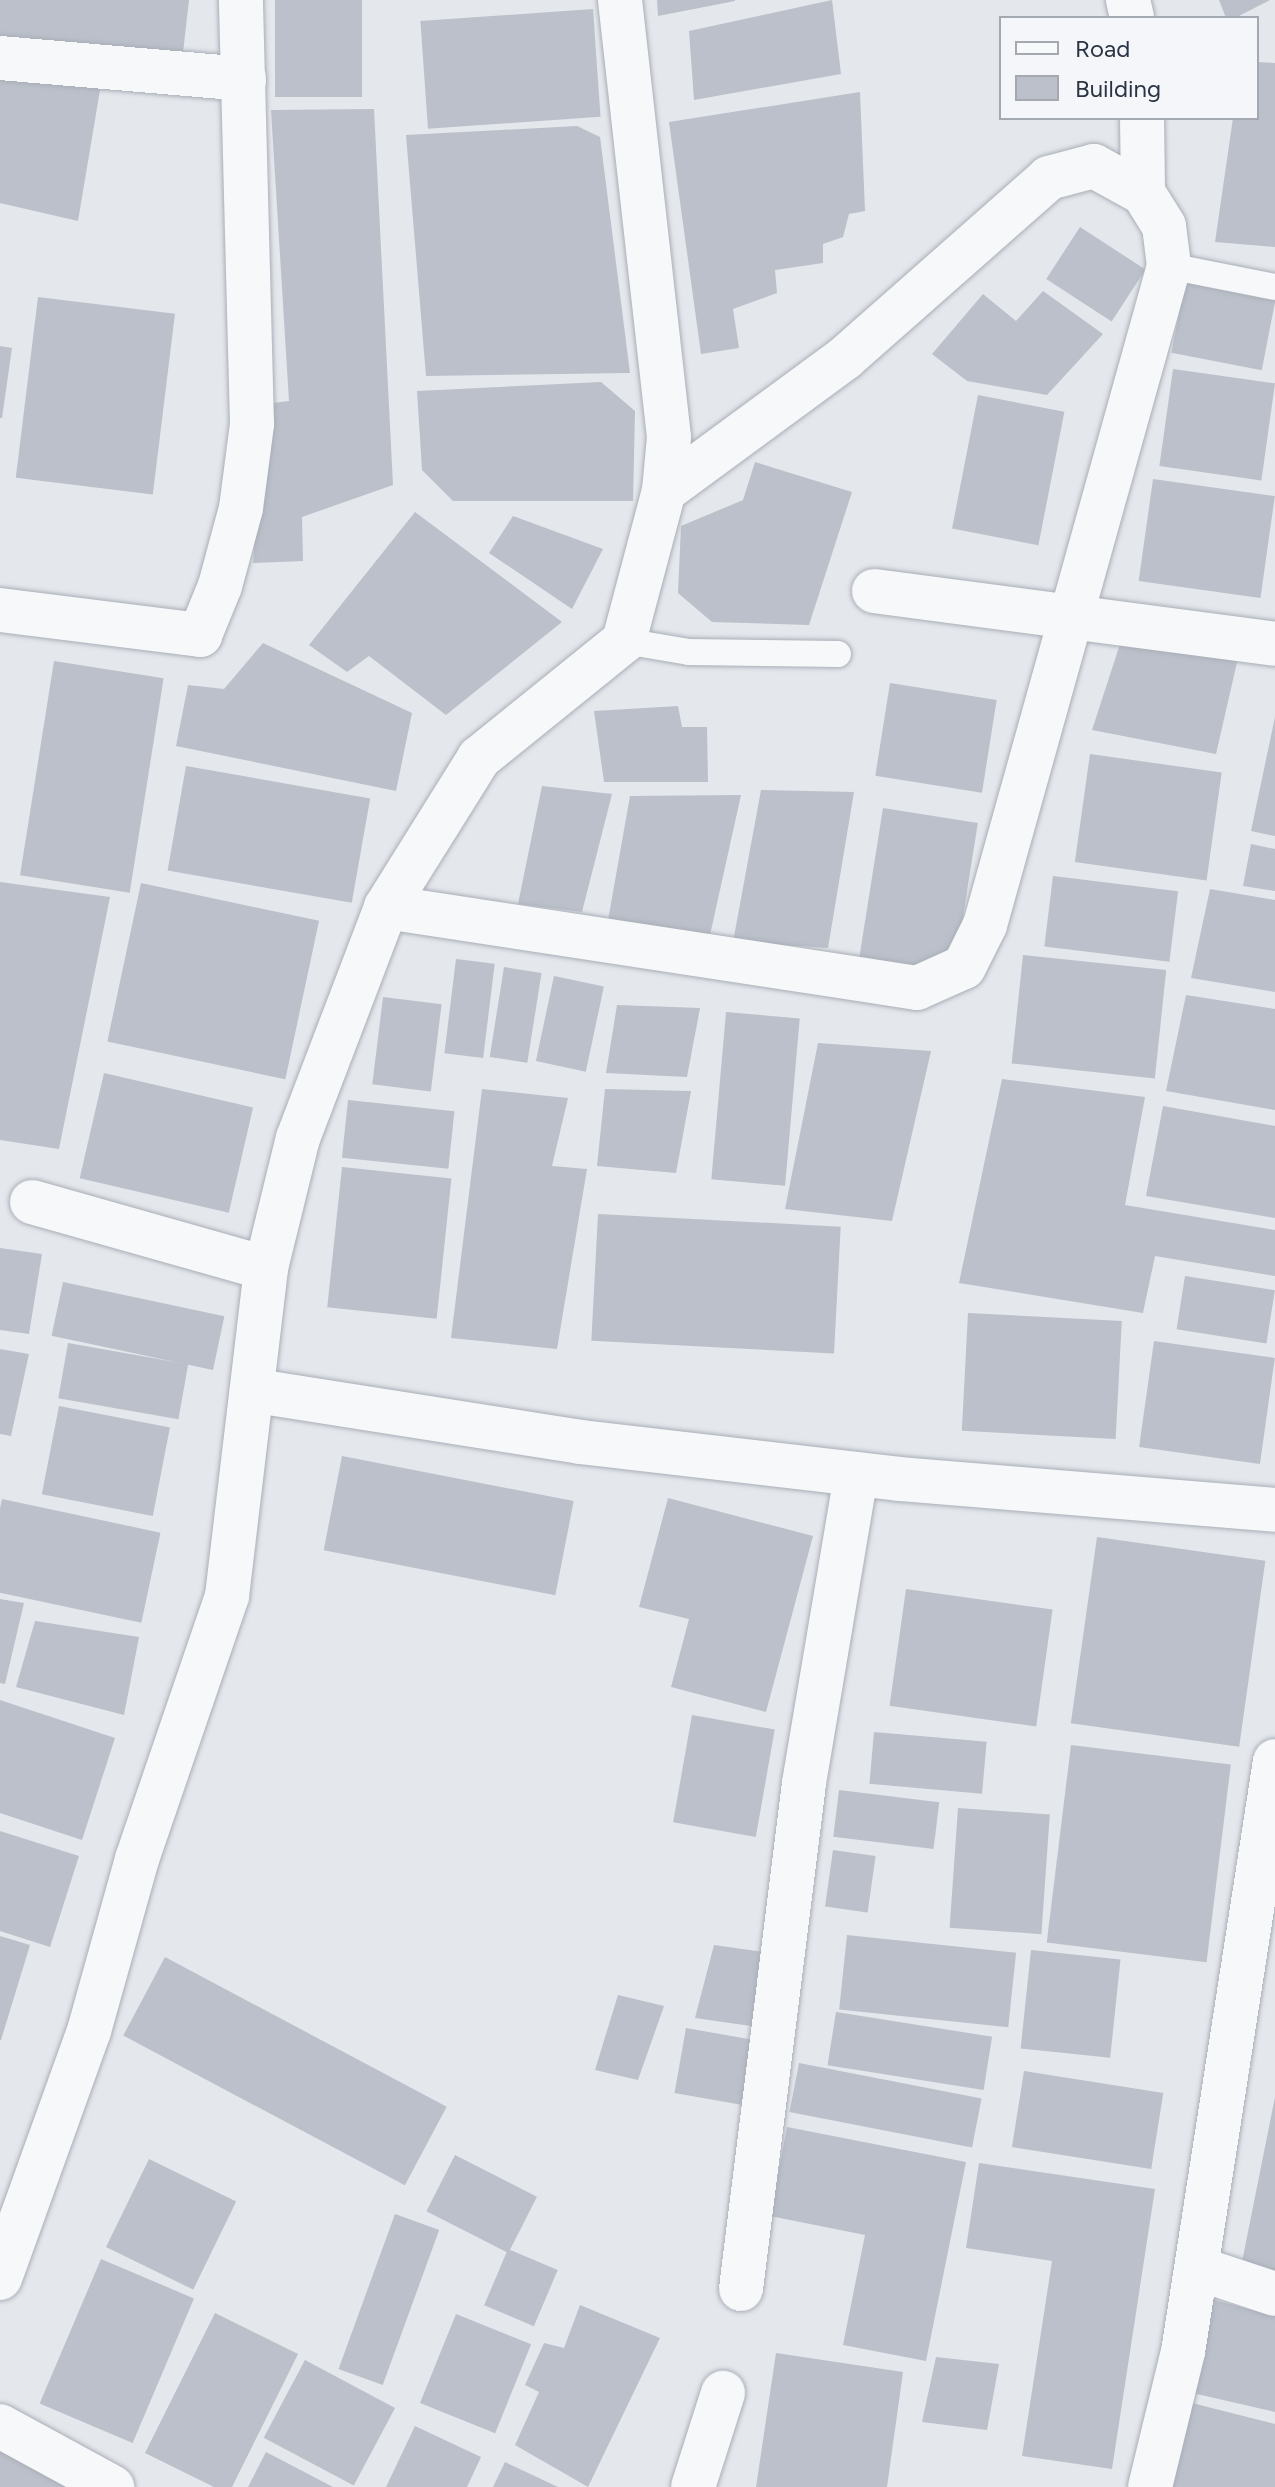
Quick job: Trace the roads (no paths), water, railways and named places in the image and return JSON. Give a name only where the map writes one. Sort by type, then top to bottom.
[{"type":"street","points":[[0,610],[200,635],[241,508],[252,424],[241,0]]},
{"type":"street","points":[[0,2278],[89,2031],[137,1859],[227,1596],[256,1391],[266,1268],[298,1138],[386,907],[479,758],[624,641],[664,491],[669,437],[620,0]]},
{"type":"street","points":[[0,58],[244,79]]},
{"type":"street","points":[[1142,120],[1143,193]]},
{"type":"street","points":[[386,907],[917,988],[964,967],[985,925],[1169,266],[1164,226],[1143,193],[1094,166],[1049,178],[845,358],[664,491]]},
{"type":"street","points":[[874,591],[1275,644]]},
{"type":"street","points":[[32,1202],[266,1268]]},
{"type":"street","points":[[256,1391],[580,1442],[856,1474],[1275,1510]]},
{"type":"street","points":[[741,2289],[804,1783],[856,1474]]},
{"type":"street","points":[[1150,2487],[1197,2268],[1275,1761]]},
{"type":"street","points":[[1197,2268],[1275,2294]]},
{"type":"street","points":[[693,2487],[723,2393]]},
{"type":"street","points":[[0,2426],[112,2487]]},
{"type":"lane","points":[[1169,266],[1275,287]]},
{"type":"lane","points":[[624,641],[689,652],[838,654]]}]
